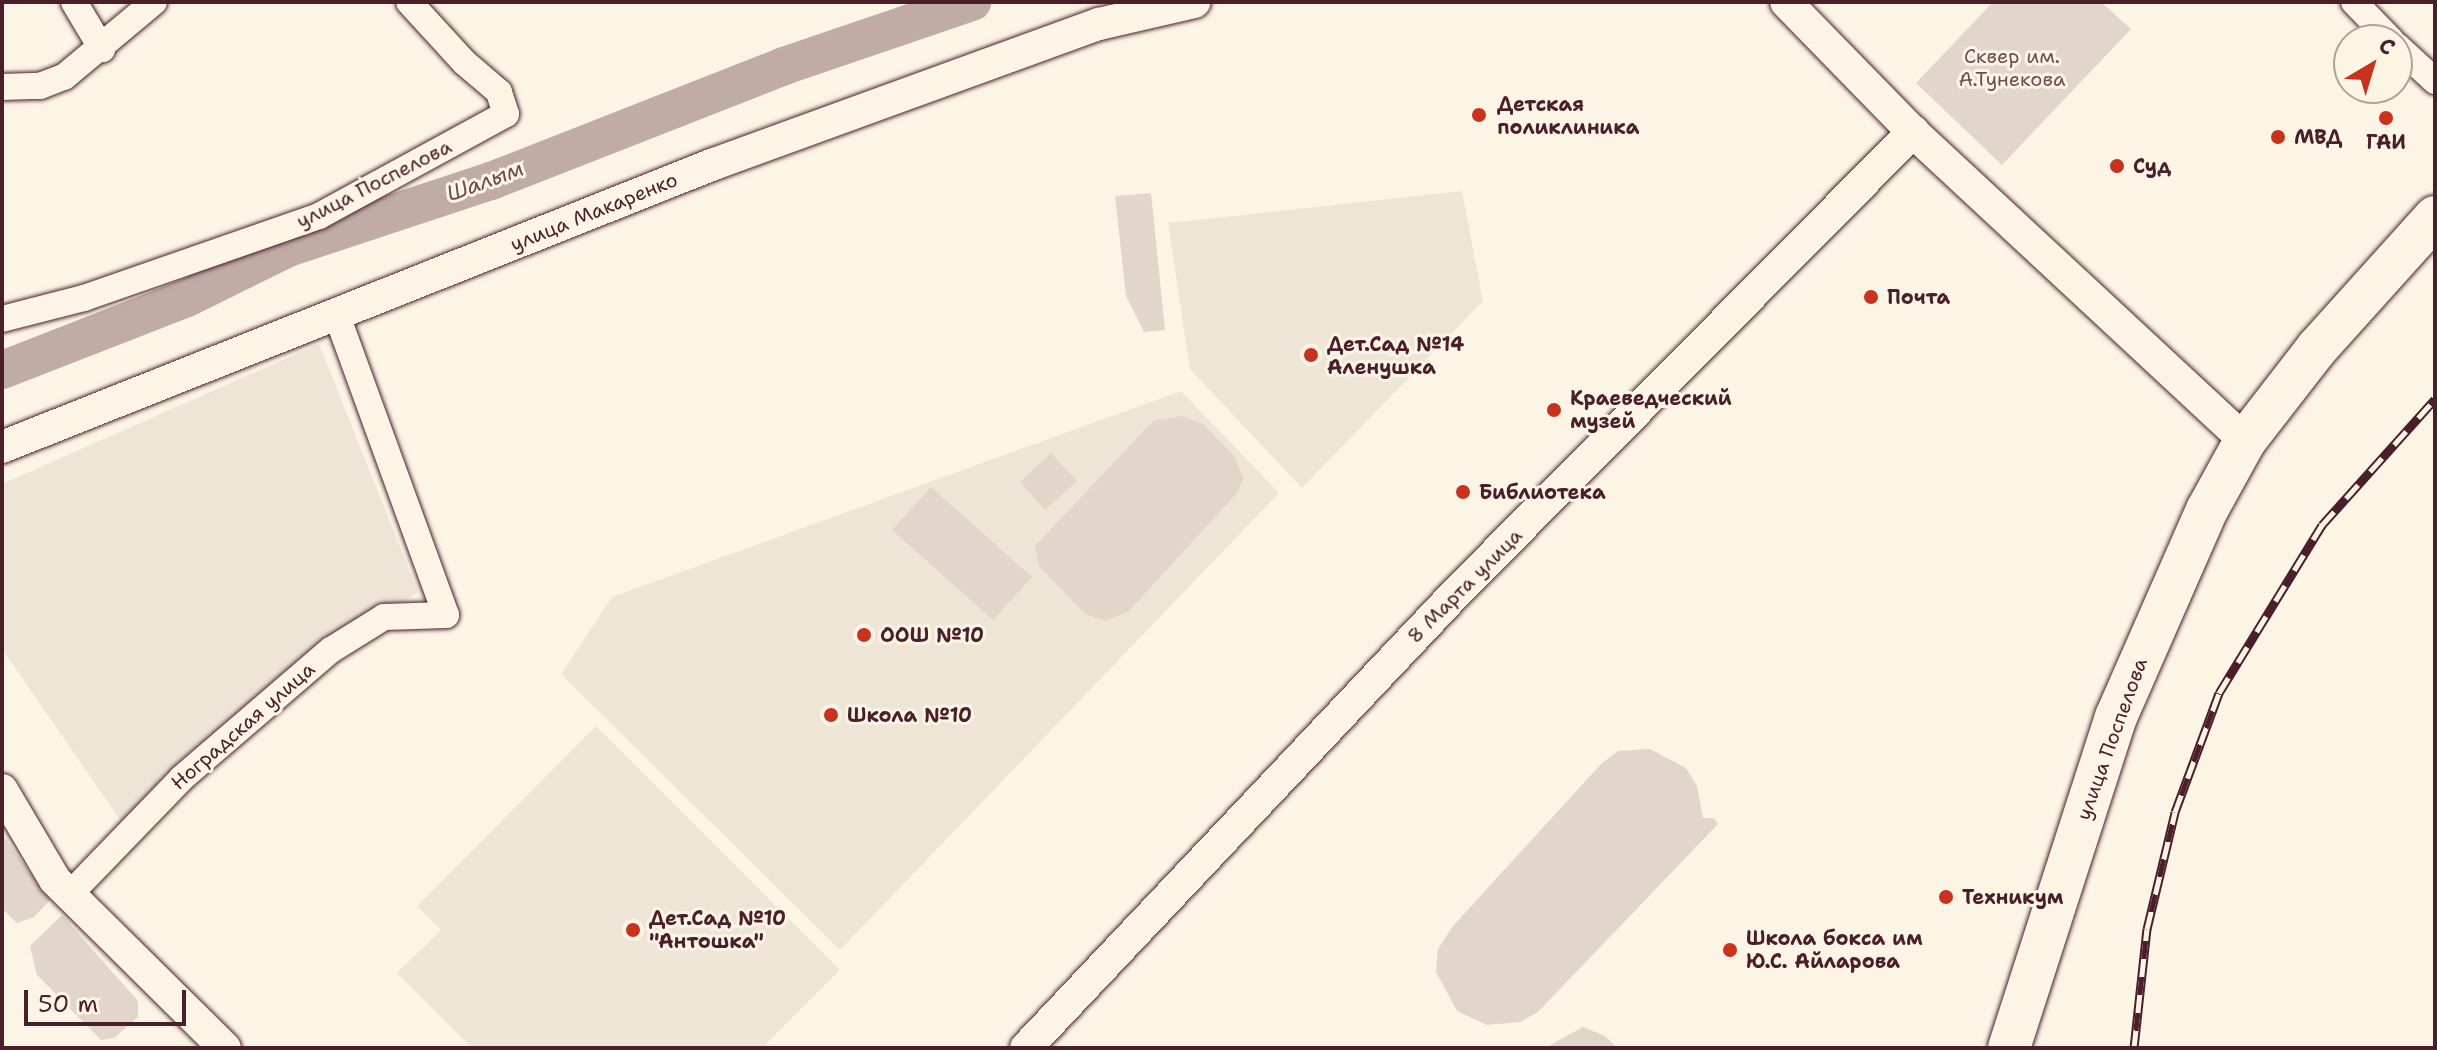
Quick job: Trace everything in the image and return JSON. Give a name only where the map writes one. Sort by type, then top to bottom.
[{"type":"main road","name":"улица Поспелова","points":[[2009,1048],[2116,717],[2175,577],[2245,441],[2318,347],[2435,217]]},
{"type":"street","points":[[74,2],[102,49]]},
{"type":"street","points":[[2,87],[40,86],[64,77],[102,49],[154,2]]},
{"type":"street","name":"улица Поспелова","points":[[2,319],[84,298],[319,216],[506,114],[499,92],[464,62],[409,2]]},
{"type":"street","name":"улица Макаренко","points":[[2,447],[714,164],[1099,24],[1194,2]]},
{"type":"street","points":[[1786,2],[1913,132],[2245,441]]},
{"type":"street","points":[[2354,2],[2375,24]]},
{"type":"street","points":[[2413,61],[2435,81]]},
{"type":"street","name":"8 Марта улица","points":[[1026,1048],[1455,594],[1913,132]]},
{"type":"street","name":"Ноградская улица","points":[[70,894],[182,778],[331,650],[384,617],[446,615],[337,315]]},
{"type":"street","points":[[2,790],[55,880],[225,1048]]},
{"type":"shaded area","points":[[1462,191],[1483,301],[1302,488],[1190,369],[1168,223]]},
{"type":"shaded area","points":[[319,344],[418,592],[306,661],[121,821],[2,649],[2,484]]},
{"type":"shaded area","name":"ООШ №10","points":[[1181,391],[1279,493],[840,950],[561,674],[612,597]]},
{"type":"shaded area","points":[[596,726],[840,970],[762,1048],[472,1048],[397,973],[441,930],[417,906]]},
{"type":"green space","name":"Сквер им. А.Тунекова","points":[[1993,2],[2101,2],[2131,29],[2002,165],[1916,83]]},
{"type":"green space","points":[[1151,193],[1165,330],[1144,332],[1126,296],[1115,196]]},
{"type":"green space","points":[[1182,416],[1203,424],[1234,456],[1243,478],[1237,493],[1129,611],[1105,621],[1085,614],[1039,566],[1035,546],[1153,421]]},
{"type":"green space","points":[[1051,453],[1077,481],[1045,510],[1020,482]]},
{"type":"green space","points":[[931,487],[1032,577],[993,620],[892,530]]},
{"type":"green space","points":[[1650,749],[1686,768],[1697,786],[1703,818],[1714,818],[1718,824],[1538,1012],[1520,1022],[1487,1025],[1457,1011],[1436,972],[1438,949],[1453,926],[1601,764],[1618,751]]},
{"type":"green space","points":[[2,834],[50,900],[34,917],[17,923],[2,909]]},
{"type":"green space","points":[[62,915],[138,1001],[138,1017],[114,1038],[101,1040],[37,975],[30,946]]},
{"type":"green space","points":[[1583,1027],[1605,1036],[1617,1048],[1545,1048]]},
{"type":"waterway","name":"Шалым","points":[[2,370],[187,298],[288,248],[491,181],[784,66],[972,2]]},
{"type":"railway","points":[[2134,1048],[2147,929],[2175,812],[2219,693],[2322,525],[2435,399]]},
{"type":"place","name":"Детская поликлиника","points":[[1479,115]]},
{"type":"place","name":"ГАИ","points":[[2386,118]]},
{"type":"place","name":"МВД","points":[[2278,137]]},
{"type":"place","name":"Суд","points":[[2117,166]]},
{"type":"place","name":"Почта","points":[[1871,297]]},
{"type":"place","name":"Дет.Сад №14 Аленушка","points":[[1311,355]]},
{"type":"place","name":"Краеведческий музей","points":[[1554,410]]},
{"type":"place","name":"Библиотека","points":[[1463,492]]},
{"type":"place","name":"ООШ №10","points":[[864,635]]},
{"type":"place","name":"Школа №10","points":[[831,715]]},
{"type":"place","name":"Техникум","points":[[1946,897]]},
{"type":"place","name":"Дет.Сад №10 \"Антошка\"","points":[[633,930]]},
{"type":"place","name":"Школа бокса им Ю.С. Айларова","points":[[1730,950]]}]
